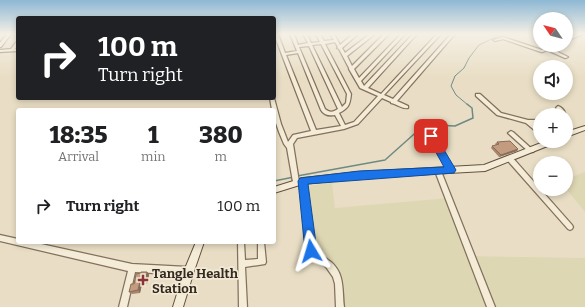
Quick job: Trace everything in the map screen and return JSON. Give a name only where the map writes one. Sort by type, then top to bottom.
[{"type":"street","points":[[298,48],[323,110],[328,113],[339,112],[348,103],[349,94],[325,48]]},
{"type":"street","points":[[311,48],[339,112],[344,127]]},
{"type":"street","points":[[339,48],[362,87],[381,97],[406,107]]},
{"type":"street","points":[[344,56],[354,48]]},
{"type":"street","points":[[351,69],[372,48]]},
{"type":"street","points":[[358,81],[390,48]]},
{"type":"street","points":[[364,88],[401,48]]},
{"type":"street","points":[[283,133],[295,136],[344,127],[356,123],[426,48]]},
{"type":"street","points":[[393,102],[440,48]]},
{"type":"street","points":[[0,52],[16,50]]},
{"type":"street","points":[[276,50],[300,52]]},
{"type":"street","points":[[283,51],[314,132]]},
{"type":"street","points":[[555,52],[566,57]]},
{"type":"street","points":[[478,95],[496,113],[533,122]]},
{"type":"street","points":[[276,111],[286,144],[290,148]]},
{"type":"street","points":[[528,122],[533,126]]},
{"type":"street","points":[[573,132],[585,128]]},
{"type":"street","points":[[511,133],[531,151]]},
{"type":"street","points":[[295,136],[290,144],[290,148],[309,245],[311,251],[334,270],[337,276],[340,307]]},
{"type":"street","points":[[431,136],[451,170]]},
{"type":"street","points":[[276,189],[297,179],[485,168],[537,148]]},
{"type":"street","points":[[510,159],[570,227]]},
{"type":"street","points":[[438,171],[491,307]]},
{"type":"street","points":[[0,238],[16,242]]},
{"type":"street","points":[[26,244],[132,268],[189,271]]},
{"type":"street","points":[[178,307],[199,244]]},
{"type":"street","points":[[241,244],[243,307]]},
{"type":"street","points":[[242,264],[262,262],[261,244]]},
{"type":"street","points":[[123,307],[132,268]]},
{"type":"shaded area","points":[[585,172],[585,212],[572,196],[573,196],[573,176]]},
{"type":"shaded area","points":[[332,183],[335,208],[448,198],[471,256],[585,258],[585,307],[342,307],[339,274],[314,251],[306,186]]},
{"type":"building","points":[[510,141],[518,149],[501,155],[492,146],[499,144],[497,142]]},
{"type":"building","points":[[147,272],[146,280],[140,281],[138,290],[129,292],[131,284],[134,284],[136,274]]},
{"type":"waterway","points":[[468,105],[456,95],[451,86],[455,76],[464,68],[476,48]]},
{"type":"waterway","points":[[297,176],[385,160],[422,127],[435,125],[455,126],[473,118],[472,108],[467,104]]},
{"type":"waterway","points":[[276,181],[294,177]]},
{"type":"place","name":"Tangle Health Station","points":[[143,280]]},
{"type":"route","points":[[311,251],[309,245],[303,181],[359,175],[451,170],[431,136]]}]
